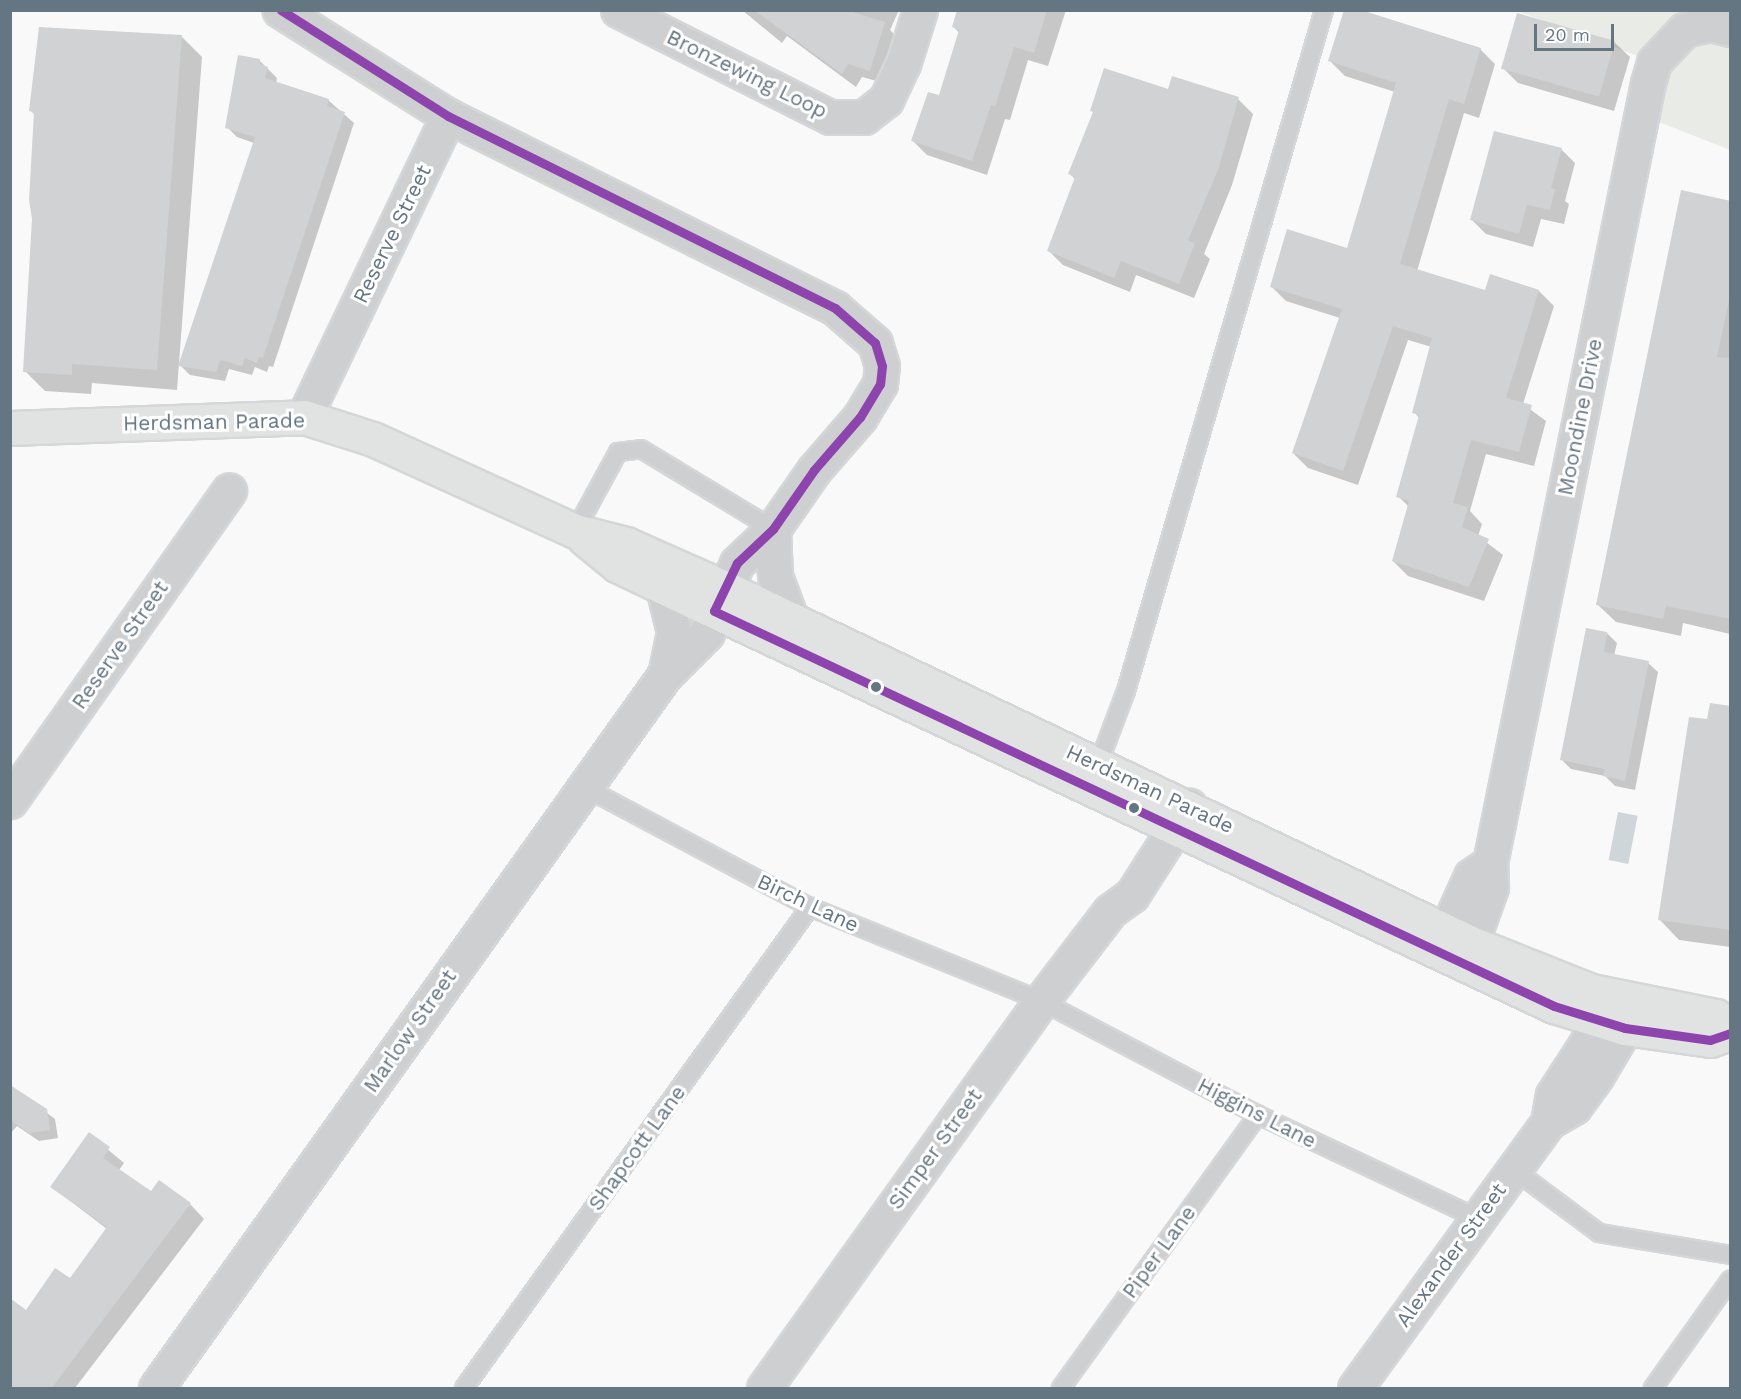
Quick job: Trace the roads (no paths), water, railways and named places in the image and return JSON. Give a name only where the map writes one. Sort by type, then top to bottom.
[{"type":"main road","name":"Herdsman Parade","points":[[10,428],[304,417],[373,439],[575,531],[626,544],[720,599],[1454,947],[1554,1006],[1716,1016],[1731,1025]]},
{"type":"main road","name":"Herdsman Parade","points":[[575,531],[617,565],[663,587],[720,599],[790,619],[1098,765],[1174,814]]},
{"type":"main road","name":"Herdsman Parade","points":[[1616,1011],[1710,1040],[1731,1033]]},
{"type":"street","name":"Marlow Street","points":[[156,1389],[665,675],[707,633],[737,563],[773,529],[814,470],[860,417],[880,384],[882,366],[875,343],[835,308],[448,116],[280,10]]},
{"type":"street","name":"Bronzewing Loop","points":[[618,10],[830,117],[864,117],[886,100],[903,64],[920,10]]},
{"type":"street","name":"Moondine Drive","points":[[1454,947],[1471,876],[1490,863],[1654,62],[1684,30],[1711,24],[1731,29]]},
{"type":"street","name":"Reserve Street","points":[[304,417],[448,116]]},
{"type":"street","name":"Reserve Street","points":[[10,801],[229,490]]},
{"type":"street","points":[[773,529],[775,576],[790,619]]},
{"type":"street","name":"Marlow Street","points":[[663,587],[674,632],[665,675]]},
{"type":"street","name":"Simper Street","points":[[764,1389],[1041,1001],[1110,911],[1131,895],[1174,814]]},
{"type":"street","name":"Alexander Street","points":[[1355,1389],[1548,1122],[1574,1107],[1616,1011]]},
{"type":"lane","points":[[1098,765],[1126,691],[1324,10]]},
{"type":"lane","points":[[575,531],[618,452],[641,449],[773,529]]},
{"type":"lane","name":"Birch Lane","points":[[584,787],[810,907],[1041,1001]]},
{"type":"lane","name":"Shapcott Lane","points":[[464,1389],[810,907]]},
{"type":"lane","name":"Higgins Lane","points":[[1041,1001],[1258,1115],[1477,1218]]},
{"type":"lane","name":"Piper Lane","points":[[1060,1389],[1258,1115]]},
{"type":"lane","points":[[1513,1169],[1599,1233],[1731,1255]]},
{"type":"lane","points":[[1653,1389],[1731,1280]]}]
